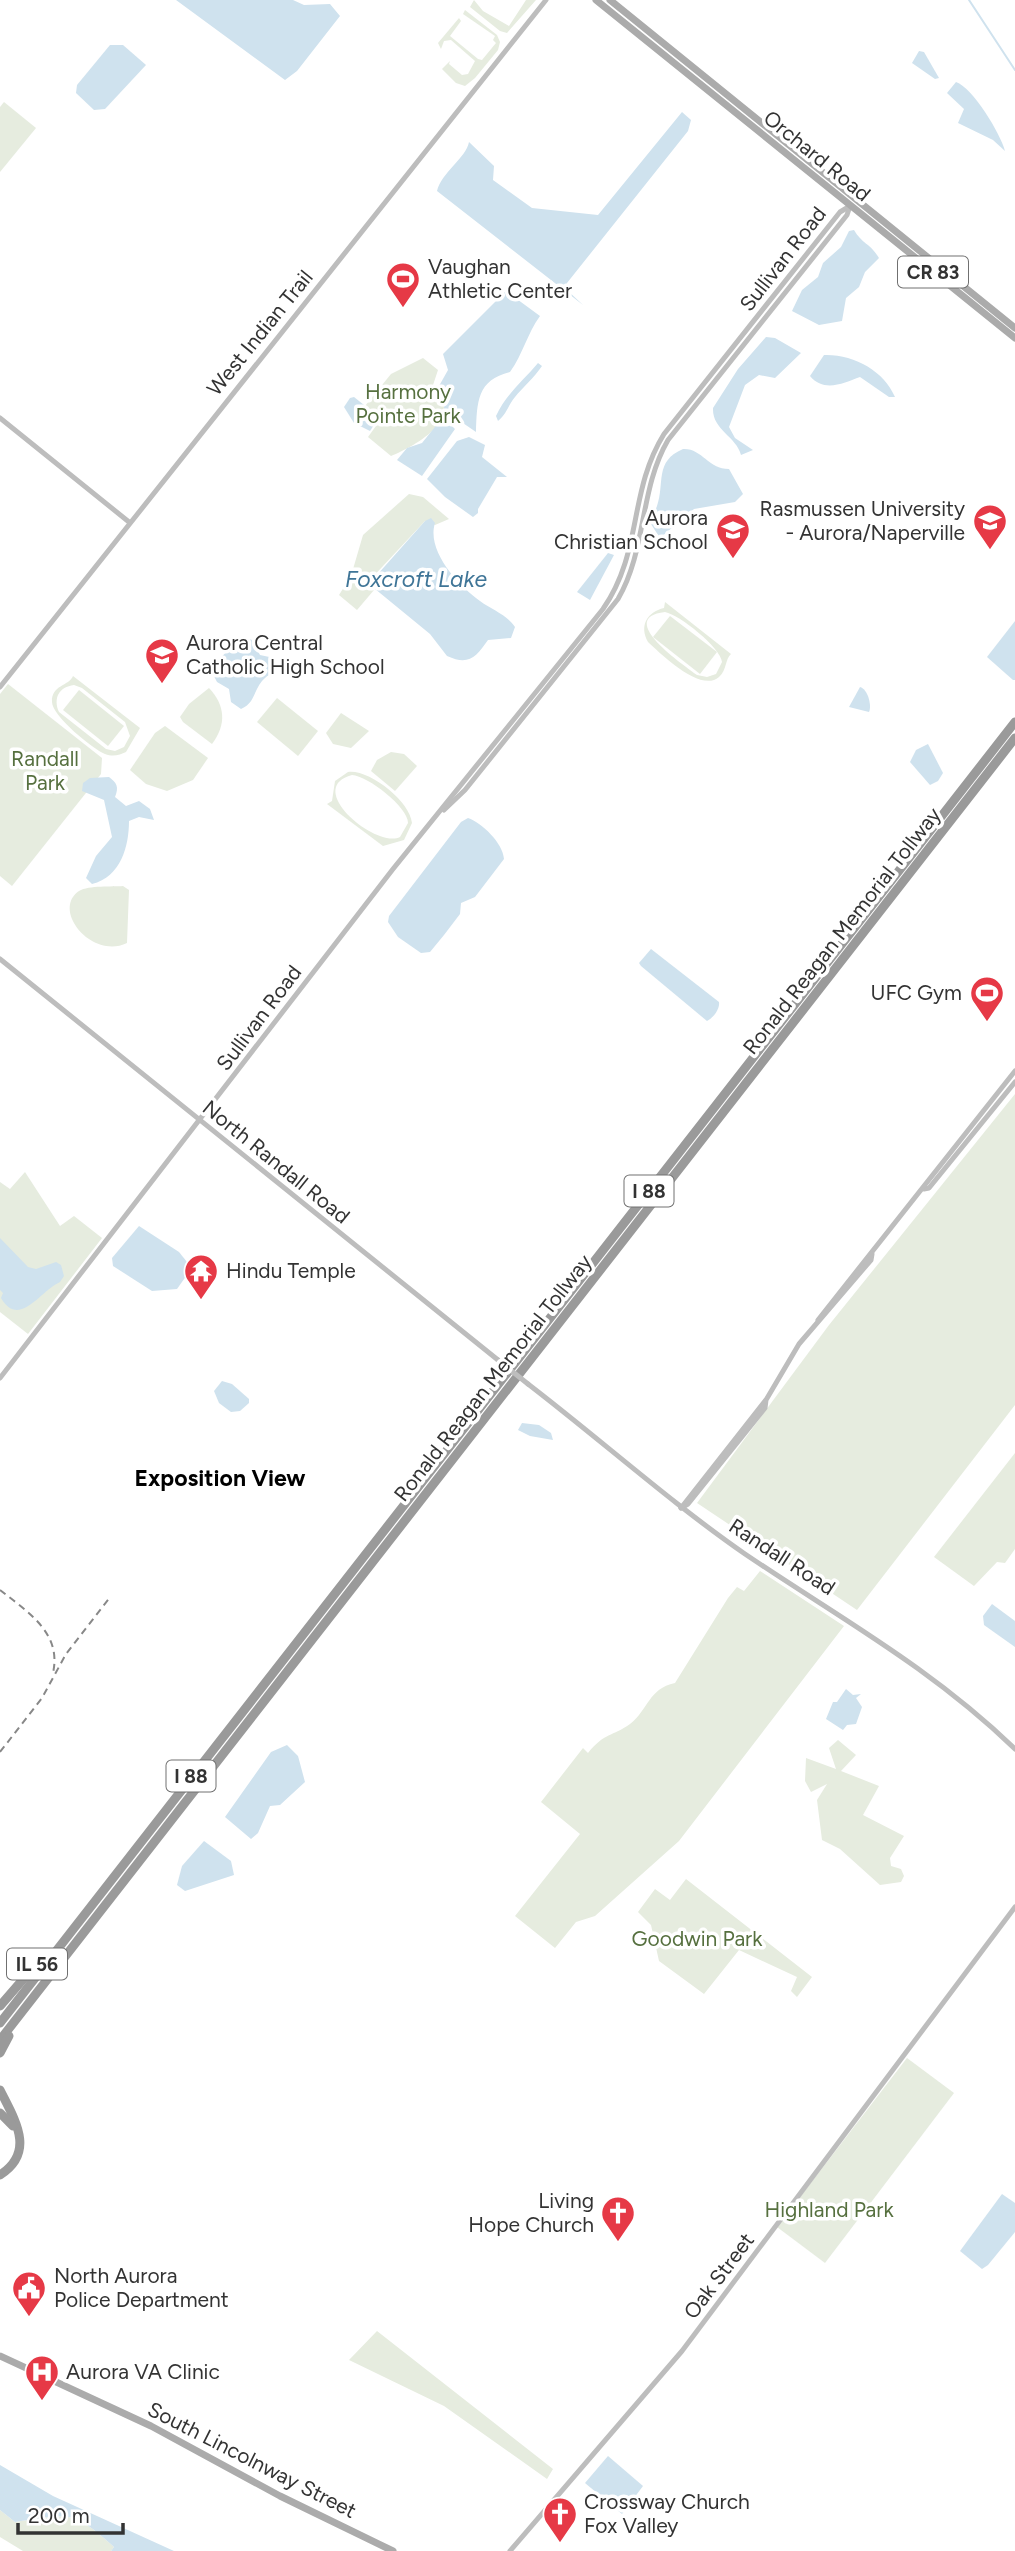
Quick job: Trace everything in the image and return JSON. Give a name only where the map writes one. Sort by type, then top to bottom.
[{"type":"highway","points":[[990,754],[1015,714]]},
{"type":"highway","name":"Ronald Reagan Memorial Tollway","points":[[0,2023],[1015,722]]},
{"type":"highway","name":"Ronald Reagan Memorial Tollway","points":[[0,2040],[1015,738]]},
{"type":"highway","points":[[1006,750],[1015,744]]},
{"type":"highway","name":"IL 56","points":[[0,2006],[63,1934],[76,1924]]},
{"type":"highway","name":"IL 56","points":[[0,2053],[31,1998]]},
{"type":"highway","points":[[0,2090],[21,2139],[16,2160],[0,2173]]},
{"type":"highway","points":[[0,2113],[14,2127],[16,2145],[9,2163],[0,2173]]},
{"type":"main road","name":"Orchard Road","points":[[596,0],[1015,338]]},
{"type":"main road","name":"Orchard Road","points":[[610,0],[1015,328]]},
{"type":"main road","name":"South Lincolnway Street","points":[[0,2356],[151,2426],[393,2551]]},
{"type":"main road","points":[[369,2551],[374,2542]]},
{"type":"street","name":"West Indian Trail","points":[[0,687],[546,0]]},
{"type":"street","name":"Sullivan Road","points":[[0,1378],[393,869],[615,591],[631,553],[644,476],[664,434],[840,212],[850,206]]},
{"type":"street","points":[[0,418],[129,522]]},
{"type":"street","name":"North Randall Road","points":[[0,959],[531,1386]]},
{"type":"street","points":[[681,1508],[747,1420],[766,1400],[795,1350],[871,1260],[872,1254],[924,1189],[925,1182],[1015,1071]]},
{"type":"street","points":[[924,1189],[929,1188],[1015,1082]]},
{"type":"street","name":"Randall Road","points":[[531,1386],[681,1508],[747,1555],[880,1639],[947,1688],[1015,1749]]},
{"type":"street","name":"Oak Street","points":[[510,2551],[682,2351],[1015,1907]]},
{"type":"green space","points":[[474,0],[483,11],[509,26],[526,0],[536,0],[507,33],[500,31],[470,7]]},
{"type":"green space","points":[[465,10],[497,35],[500,42],[498,50],[465,86],[456,83],[442,69],[450,61],[449,64],[462,75],[468,74],[475,61],[451,40],[444,41],[441,49],[438,43],[459,18],[461,21],[450,36],[478,59],[482,60],[496,43],[493,40],[495,36],[463,14]]},
{"type":"green space","points":[[4,102],[36,128],[0,172],[0,107]]},
{"type":"green space","name":"Harmony Pointe Park","points":[[423,358],[438,370],[433,385],[443,396],[446,407],[443,418],[425,437],[391,456],[368,437],[381,419],[365,406],[391,374]]},
{"type":"green space","points":[[409,494],[423,497],[449,519],[435,525],[425,521],[369,581],[374,590],[357,610],[339,595],[351,576],[363,535]]},
{"type":"green space","points":[[665,602],[731,654],[719,677],[711,681],[692,676],[648,642],[644,631],[646,620],[653,613],[664,608]],"holes":[[[665,612],[699,633],[715,649],[722,662],[716,674],[707,677],[697,675],[657,642],[647,623],[651,616]]]},
{"type":"green space","points":[[670,616],[717,652],[700,674],[653,637]]},
{"type":"green space","points":[[73,676],[140,728],[126,752],[111,755],[99,751],[59,715],[54,708],[52,696]],"holes":[[[74,685],[82,688],[125,722],[130,736],[124,747],[115,751],[106,749],[59,712],[57,698],[61,691]]]},
{"type":"green space","name":"Randall Park","points":[[8,684],[102,758],[101,774],[12,886],[0,876],[0,694]]},
{"type":"green space","points":[[209,688],[218,701],[222,715],[220,729],[212,744],[180,717],[189,704]]},
{"type":"green space","points":[[79,690],[124,726],[108,746],[63,710]]},
{"type":"green space","points":[[277,698],[318,731],[298,756],[257,722]]},
{"type":"green space","points":[[341,713],[369,731],[351,748],[333,744],[326,733]]},
{"type":"green space","points":[[165,726],[208,758],[193,780],[167,791],[146,784],[130,770],[155,733]]},
{"type":"green space","points":[[391,752],[404,754],[417,766],[395,791],[371,771],[377,760]]},
{"type":"green space","points":[[348,772],[357,772],[387,788],[410,814],[412,823],[404,840],[383,846],[327,804],[332,801],[335,781]],"holes":[[[352,775],[386,793],[402,809],[408,823],[400,837],[389,838],[375,834],[361,826],[339,803],[335,792],[339,782]]]},
{"type":"green space","points":[[123,886],[129,890],[127,943],[101,945],[89,939],[73,920],[70,910],[72,899],[83,889]]},
{"type":"green space","points":[[1015,1094],[1015,1405],[857,1610],[697,1503],[829,1325]]},
{"type":"green space","points":[[25,1172],[60,1226],[74,1216],[102,1238],[28,1334],[0,1312],[0,1182],[10,1189]]},
{"type":"green space","points":[[1015,1453],[1015,1549],[1005,1563],[997,1562],[974,1586],[934,1557]]},
{"type":"green space","points":[[760,1571],[844,1626],[679,1841],[595,1916],[576,1922],[555,1948],[515,1916],[580,1834],[541,1802],[583,1748],[588,1753],[604,1738],[630,1724],[659,1690],[675,1683],[728,1598],[737,1587],[744,1591]]},
{"type":"green space","points":[[838,1740],[856,1755],[841,1771],[879,1786],[863,1815],[904,1836],[890,1858],[891,1866],[901,1869],[904,1876],[901,1882],[880,1885],[840,1849],[822,1840],[817,1800],[827,1784],[811,1792],[805,1781],[806,1758],[836,1769],[829,1748]]},
{"type":"green space","name":"Goodwin Park","points":[[686,1879],[812,1977],[797,1997],[791,1991],[797,1977],[739,1950],[704,1994],[659,1961],[651,1925],[638,1912],[655,1889],[670,1900]]},
{"type":"green space","name":"Highland Park","points":[[907,2058],[954,2093],[825,2263],[777,2227]]},
{"type":"green space","points":[[377,2331],[553,2469],[547,2479],[444,2406],[349,2360]]},
{"type":"green space","points":[[0,2510],[15,2522],[60,2516],[79,2520],[114,2547],[111,2551],[23,2551],[0,2537]]},
{"type":"water","points":[[176,0],[293,0],[304,5],[330,4],[340,16],[297,71],[285,80]]},
{"type":"water","points":[[110,45],[123,45],[146,65],[105,109],[94,110],[76,93],[77,85]]},
{"type":"water","points":[[919,51],[924,52],[939,78],[935,79],[912,63]]},
{"type":"water","points":[[956,82],[970,93],[985,112],[1005,151],[993,140],[958,123],[964,109],[947,93]]},
{"type":"water","points":[[682,112],[691,120],[688,131],[567,283],[566,289],[583,305],[437,191],[439,184],[469,142],[494,166],[493,180],[532,208],[598,215]]},
{"type":"water","points":[[854,230],[879,258],[865,272],[859,287],[846,298],[842,321],[819,325],[792,311],[802,290],[818,277],[823,263],[841,247],[849,231]]},
{"type":"water","points":[[506,291],[540,316],[510,372],[491,381],[481,394],[476,432],[444,410],[444,395],[439,386],[448,370],[443,354]]},
{"type":"water","points":[[766,337],[775,338],[801,353],[775,378],[759,375],[745,385],[729,427],[735,438],[753,450],[741,455],[716,422],[713,408],[738,369]]},
{"type":"water","points":[[824,355],[846,357],[867,366],[883,379],[895,397],[889,397],[860,377],[834,385],[821,384],[810,376]]},
{"type":"water","points":[[538,363],[542,366],[498,421],[496,416],[505,401]]},
{"type":"water","points":[[354,397],[379,417],[370,431],[354,423],[344,407],[350,398]]},
{"type":"water","points":[[443,417],[455,429],[422,476],[397,460],[407,448],[422,443]]},
{"type":"water","points":[[469,437],[485,445],[482,457],[507,477],[497,477],[478,513],[473,517],[445,497],[427,479],[457,441]]},
{"type":"water","points":[[683,449],[695,452],[716,466],[729,469],[743,494],[735,502],[694,509],[660,538],[649,521],[657,506],[664,467],[674,454]]},
{"type":"water","name":"Foxcroft Lake","points":[[431,518],[435,523],[435,545],[446,567],[472,594],[503,615],[515,627],[511,638],[488,640],[476,655],[466,660],[447,656],[430,634],[369,584],[425,521]]},
{"type":"water","points":[[608,553],[614,555],[590,600],[577,592]]},
{"type":"water","points":[[1015,621],[1015,680],[1013,680],[987,657]]},
{"type":"water","points":[[241,636],[252,640],[260,655],[274,658],[276,663],[246,707],[241,709],[231,702],[229,689],[217,682],[212,672],[215,664]]},
{"type":"water","points":[[860,687],[869,698],[869,712],[849,707]]},
{"type":"water","points":[[928,744],[943,773],[938,781],[930,785],[910,762],[916,750]]},
{"type":"water","points":[[109,777],[116,786],[115,797],[126,806],[139,801],[150,809],[154,820],[139,817],[129,821],[125,850],[116,868],[110,875],[92,884],[86,878],[96,856],[112,837],[104,800],[82,791],[83,783],[90,778]]},
{"type":"water","points":[[468,818],[491,834],[504,859],[475,897],[461,903],[460,914],[430,952],[421,953],[398,937],[388,922],[389,916],[461,822]]},
{"type":"water","points":[[651,949],[719,1002],[712,1018],[707,1021],[641,966],[639,963]]},
{"type":"water","points":[[139,1226],[179,1252],[187,1262],[189,1272],[177,1289],[152,1291],[113,1266],[112,1258]]},
{"type":"water","points":[[0,1238],[28,1267],[36,1269],[56,1262],[61,1265],[64,1276],[30,1305],[15,1310],[8,1307],[1,1298],[3,1293],[0,1290]]},
{"type":"water","points":[[222,1381],[232,1384],[249,1399],[249,1403],[240,1411],[231,1412],[219,1403],[214,1391]]},
{"type":"water","points":[[522,1423],[539,1425],[551,1433],[553,1440],[530,1436],[518,1430]]},
{"type":"water","points":[[992,1604],[1015,1621],[1015,1647],[984,1625],[983,1616]]},
{"type":"water","points":[[846,1689],[853,1695],[861,1694],[856,1698],[862,1707],[856,1724],[847,1725],[843,1730],[826,1719],[833,1702],[837,1702]]},
{"type":"water","points":[[287,1745],[298,1756],[305,1782],[280,1805],[270,1806],[258,1833],[251,1839],[225,1817],[271,1752]]},
{"type":"water","points":[[204,1841],[231,1861],[234,1875],[185,1891],[177,1885],[182,1866]]},
{"type":"water","points":[[1002,2194],[1015,2203],[1015,2232],[982,2269],[960,2251]]},
{"type":"water","points":[[608,2456],[643,2486],[622,2514],[585,2483]]},
{"type":"water","points":[[0,2465],[53,2496],[174,2551],[111,2551],[114,2547],[100,2535],[79,2520],[69,2517],[15,2522],[0,2510]]},
{"type":"waterway","points":[[969,0],[1015,70]]},
{"type":"railway","points":[[0,1590],[31,1615],[48,1635],[54,1659],[53,1673]]},
{"type":"railway","points":[[0,1752],[42,1698],[66,1654],[111,1596]]},
{"type":"place","name":"Vaughan Athletic Center","points":[[403,309]]},
{"type":"place","name":"Rasmussen University - Aurora/Naperville","points":[[990,551]]},
{"type":"place","name":"Aurora Christian School","points":[[733,560]]},
{"type":"place","name":"Aurora Central Catholic High School","points":[[162,685]]},
{"type":"place","name":"UFC Gym","points":[[987,1023]]},
{"type":"place","name":"Hindu Temple","points":[[201,1301]]},
{"type":"place","name":"Living Hope Church","points":[[618,2243]]},
{"type":"place","name":"North Aurora Police Department","points":[[29,2318]]},
{"type":"place","name":"Aurora VA Clinic","points":[[42,2402]]},
{"type":"place","name":"Crossway Church Fox Valley","points":[[560,2544]]},
{"type":"district","name":"Exposition View","points":[[220,1478]]}]
